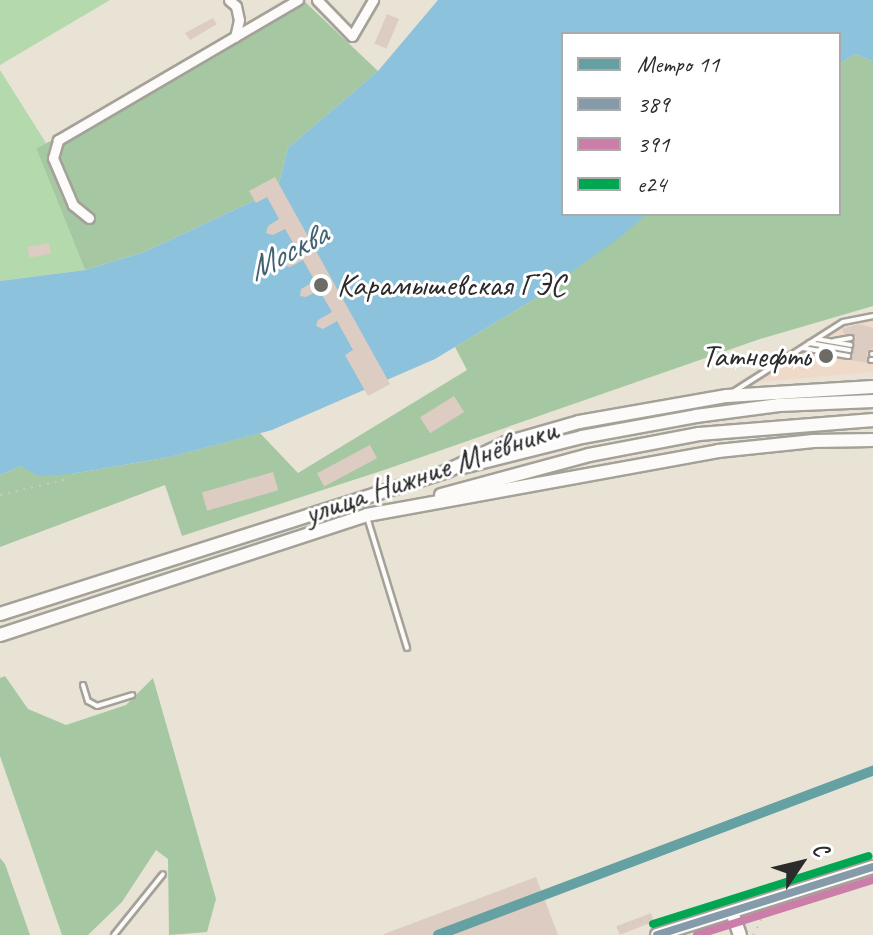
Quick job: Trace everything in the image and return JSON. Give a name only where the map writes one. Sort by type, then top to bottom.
[{"type":"main road","name":"улица Нижние Мнёвники","points":[[0,614],[447,471],[479,453],[548,430],[727,396],[873,387]]},
{"type":"main road","points":[[447,471],[582,437],[696,416],[831,401],[873,401]]},
{"type":"main road","points":[[388,511],[589,455],[699,434],[873,420]]},
{"type":"main road","name":"улица Нижние Мнёвники","points":[[0,635],[367,515],[718,451],[813,441],[873,440]]},
{"type":"main road","points":[[99,581],[105,600]]},
{"type":"main road","points":[[657,935],[873,867]]},
{"type":"main road","points":[[732,912],[740,935]]},
{"type":"street","points":[[229,0],[236,6],[239,20],[235,37]]},
{"type":"street","points":[[89,218],[73,205],[53,158],[58,140],[298,0]]},
{"type":"street","points":[[317,0],[352,36],[373,0]]},
{"type":"lane","points":[[727,396],[849,319],[873,316]]},
{"type":"lane","points":[[816,339],[850,347]]},
{"type":"lane","points":[[809,343],[850,347]]},
{"type":"lane","points":[[802,348],[850,347]]},
{"type":"lane","points":[[367,515],[407,648]]},
{"type":"lane","points":[[83,685],[88,701],[97,706],[132,695]]},
{"type":"lane","points":[[114,935],[163,874]]},
{"type":"path","points":[[0,495],[64,480]]},
{"type":"path","points":[[617,928],[649,918]]},
{"type":"shaded area","name":"Татнефть","points":[[873,313],[873,372],[735,384],[825,327],[847,317]]},
{"type":"green space","points":[[0,0],[110,0],[0,65]]},
{"type":"green space","points":[[303,0],[378,71],[288,148],[277,190],[144,252],[85,270],[36,148],[57,138],[60,142]]},
{"type":"green space","points":[[855,54],[873,61],[873,306],[760,339],[387,469],[182,536],[165,485],[0,547],[0,475],[21,466],[71,474],[170,457],[260,433],[298,473],[467,370],[455,347],[533,300],[644,216],[841,216],[841,63]]},
{"type":"green space","points":[[0,70],[46,143],[36,148],[85,270],[0,281]]},
{"type":"green space","points":[[5,676],[28,709],[66,725],[126,705],[153,678],[216,899],[207,932],[169,935],[168,859],[156,850],[122,902],[88,935],[62,935],[0,756],[0,678]]},
{"type":"green space","points":[[0,858],[5,864],[30,935],[0,935]]},
{"type":"water","name":"Москва","points":[[438,0],[873,0],[873,61],[855,54],[841,63],[841,32],[561,32],[561,216],[645,216],[619,238],[533,300],[435,359],[272,430],[170,457],[71,474],[38,476],[21,466],[0,475],[0,281],[85,270],[144,252],[277,190],[288,148],[378,71]]},
{"type":"building","points":[[387,14],[399,19],[386,49],[374,43]]},
{"type":"building","points":[[213,18],[217,24],[190,40],[185,33]]},
{"type":"building","name":"Карамышевская ГЭС","points":[[275,177],[390,384],[368,396],[345,355],[353,350],[337,321],[323,329],[316,326],[318,320],[332,312],[319,290],[306,297],[300,296],[301,289],[315,281],[303,260],[290,267],[283,265],[284,257],[297,250],[285,229],[273,235],[266,233],[268,226],[279,219],[267,197],[256,203],[249,191]]},
{"type":"building","points":[[49,243],[51,254],[29,258],[27,247]]},
{"type":"building","points":[[859,324],[873,328],[873,348],[867,352],[868,363],[850,360],[856,336],[844,334],[842,329]]},
{"type":"building","points":[[454,396],[464,412],[430,433],[420,417]]},
{"type":"building","points":[[370,445],[377,458],[324,486],[317,473]]},
{"type":"building","points":[[273,472],[278,490],[207,511],[202,492]]},
{"type":"building","points":[[536,877],[558,935],[384,935],[384,934]]},
{"type":"building","points":[[651,913],[654,921],[620,935],[616,926]]},
{"type":"metro line","name":"11","points":[[438,935],[873,771]]},
{"type":"transit line","name":"е24","points":[[653,924],[869,856]]},
{"type":"transit line","name":"389","points":[[657,935],[873,867]]},
{"type":"transit line","name":"391","points":[[697,935],[873,880]]},
{"type":"place","name":"Карамышевская ГЭС","points":[[321,285]]},
{"type":"place","name":"Татнефть","points":[[826,356]]}]
